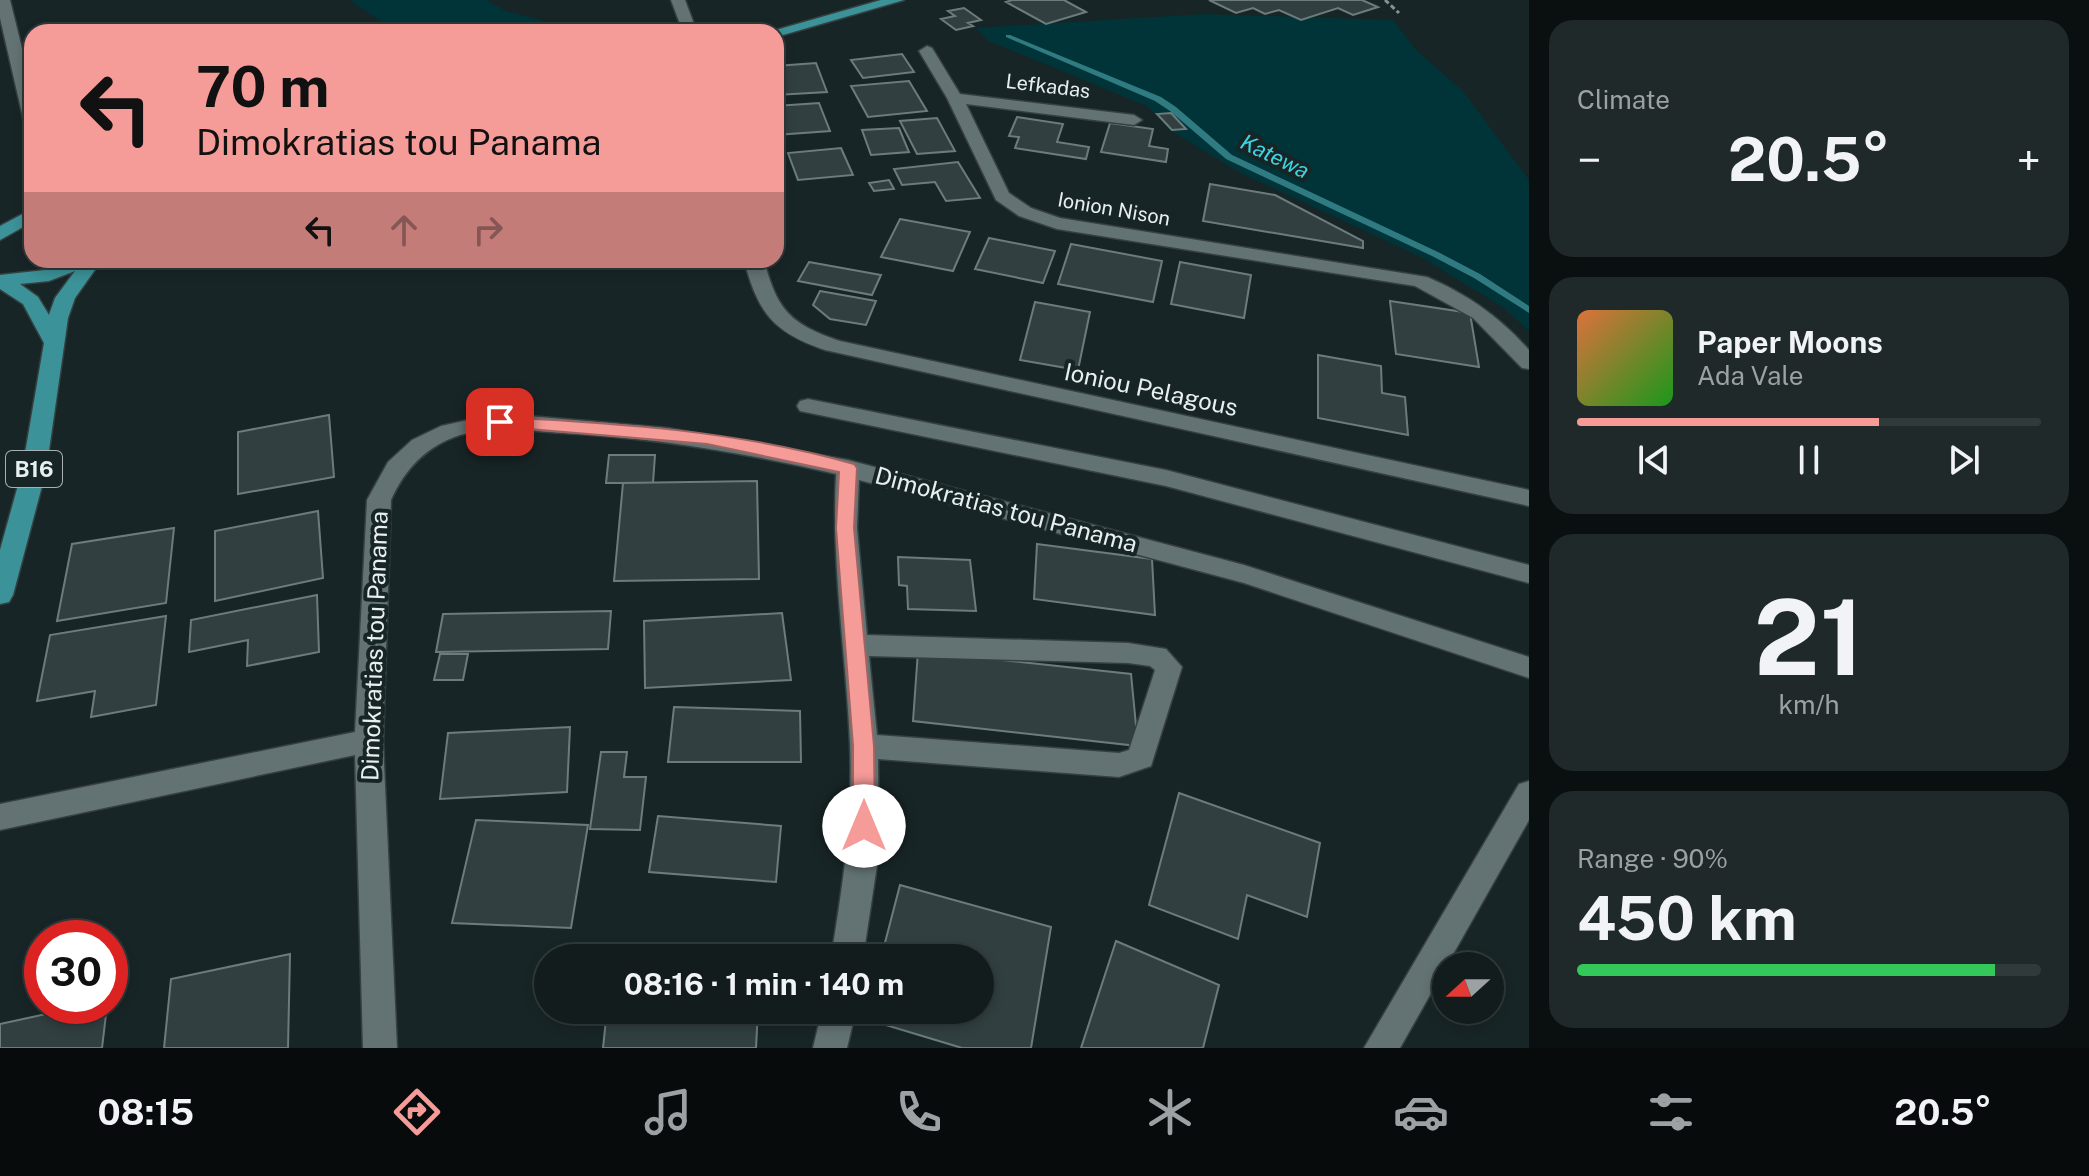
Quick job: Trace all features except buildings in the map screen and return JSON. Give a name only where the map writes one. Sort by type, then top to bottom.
[{"type":"main road","points":[[784,31],[897,0]]},
{"type":"main road","points":[[0,233],[24,219]]},
{"type":"main road","points":[[2,282],[49,275],[65,268]]},
{"type":"main road","name":"B16","points":[[0,595],[34,471],[52,340],[65,298],[86,268]]},
{"type":"main road","points":[[2,282],[31,301],[52,340]]},
{"type":"street","points":[[3,0],[24,88]]},
{"type":"street","points":[[678,0],[687,24]]},
{"type":"street","name":"Ionion Nison","points":[[927,51],[955,98],[1002,196],[1037,217],[1420,281],[1471,305],[1494,323],[1529,363]]},
{"type":"street","name":"Lefkadas","points":[[955,98],[1134,120]]},
{"type":"street","name":"Ioniou Pelagous","points":[[756,268],[764,300],[792,330],[854,352],[1529,498]]},
{"type":"street","points":[[808,406],[1166,478],[1529,574]]},
{"type":"street","name":"Dimokratias tou Panama","points":[[380,1048],[369,741],[379,500],[390,473],[408,453],[430,440],[485,423],[605,428],[707,438],[848,468],[1246,575],[1529,668]]},
{"type":"street","points":[[848,468],[845,528],[864,746],[864,852],[849,944]]},
{"type":"street","points":[[855,645],[1128,653],[1157,656],[1169,667],[1141,758],[1131,763],[1119,765],[864,746]]},
{"type":"street","points":[[0,817],[369,741]]},
{"type":"street","points":[[1381,1048],[1529,793]]},
{"type":"street","points":[[830,1048],[836,1024]]},
{"type":"path","points":[[1385,0],[1399,13]]},
{"type":"shaded area","points":[[350,0],[487,0],[506,11],[555,24],[384,24]]},
{"type":"shaded area","points":[[1203,14],[1393,20],[1416,50],[1462,90],[1529,180],[1529,331],[1504,308],[1423,258],[1239,172],[1170,130],[1147,106],[989,41],[976,28]]},
{"type":"waterway","name":"Katewa","points":[[1008,36],[1158,99],[1229,157],[1435,254],[1477,276],[1529,310]]},
{"type":"route","points":[[500,422],[707,438],[848,468],[845,528],[864,746],[864,826]]}]
